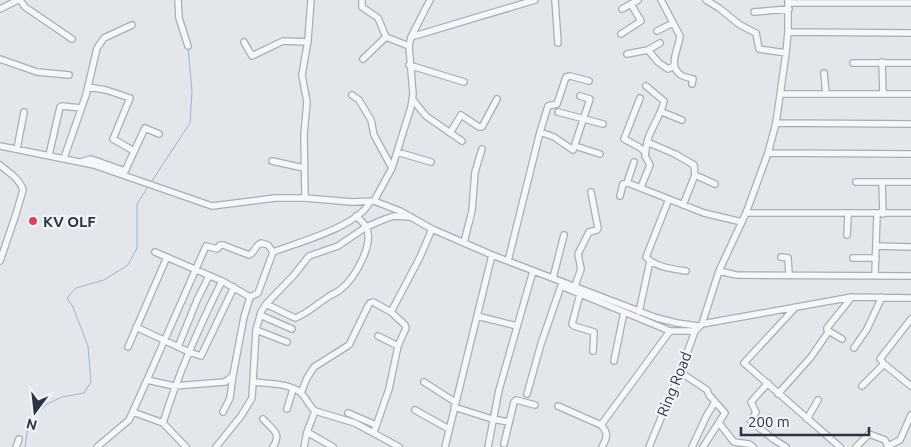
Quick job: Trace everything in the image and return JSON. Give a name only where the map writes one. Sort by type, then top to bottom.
[{"type":"street","points":[[1,7],[19,0],[25,8],[72,39]]},
{"type":"street","points":[[178,0],[179,17],[188,46]]},
{"type":"street","points":[[305,198],[304,134],[307,102],[302,75],[308,42],[311,0]]},
{"type":"street","points":[[362,0],[362,7],[378,18],[386,36],[409,46]]},
{"type":"street","points":[[273,252],[327,233],[366,209],[372,201],[392,168],[413,100],[409,46],[411,37],[430,0]]},
{"type":"street","points":[[411,37],[535,0]]},
{"type":"street","points":[[555,0],[558,43]]},
{"type":"street","points":[[622,9],[638,0]]},
{"type":"street","points":[[661,0],[680,38],[674,66],[680,74],[693,80],[692,84]]},
{"type":"street","points":[[706,0],[740,25],[756,33],[759,49],[786,53]]},
{"type":"street","points":[[754,12],[788,4],[911,3]]},
{"type":"street","points":[[621,34],[641,21],[632,4]]},
{"type":"street","name":"Ring Road","points":[[649,447],[699,327],[719,271],[746,214],[768,153],[781,94],[788,32],[788,4]]},
{"type":"street","points":[[657,32],[673,23]]},
{"type":"street","points":[[64,158],[88,87],[94,54],[99,44],[104,38],[132,24]]},
{"type":"street","points":[[788,32],[911,33]]},
{"type":"street","points":[[363,59],[386,36]]},
{"type":"street","points":[[244,42],[253,56],[283,42],[308,42]]},
{"type":"street","points":[[627,54],[648,50],[660,43]]},
{"type":"street","points":[[648,50],[658,62],[668,69],[674,66]]},
{"type":"street","points":[[0,59],[37,72],[69,75]]},
{"type":"street","points":[[882,62],[883,94]]},
{"type":"street","points":[[853,63],[911,63]]},
{"type":"street","points":[[409,65],[464,82]]},
{"type":"street","points":[[824,74],[826,94]]},
{"type":"street","points":[[508,261],[548,106],[557,104],[566,77],[570,76],[590,81]]},
{"type":"street","points":[[641,187],[650,165],[645,158],[647,142],[662,112],[664,100],[646,86]]},
{"type":"street","points":[[88,87],[106,90],[130,98],[113,139],[134,151]]},
{"type":"street","points":[[352,94],[359,100],[371,120],[374,135],[392,168]]},
{"type":"street","points":[[781,94],[911,94]]},
{"type":"street","points":[[540,132],[554,137],[572,150],[590,100],[580,96]]},
{"type":"street","points":[[640,98],[624,140],[645,152]]},
{"type":"street","points":[[450,133],[461,115],[482,127],[497,99]]},
{"type":"street","points":[[413,100],[426,116],[462,141]]},
{"type":"street","points":[[49,155],[60,107],[81,108]]},
{"type":"street","points":[[17,149],[24,112]]},
{"type":"street","points":[[558,112],[604,124]]},
{"type":"street","points":[[662,112],[682,120]]},
{"type":"street","points":[[776,123],[911,124]]},
{"type":"street","points":[[81,162],[91,159],[124,171],[145,128],[159,134]]},
{"type":"street","points":[[647,142],[675,154],[694,165],[694,175],[683,205]]},
{"type":"street","points":[[0,146],[94,165],[212,206],[275,198],[305,198],[352,202],[372,201],[400,211],[432,228],[492,255],[553,278],[580,294],[670,331],[852,298],[911,298]]},
{"type":"street","points":[[575,146],[600,154]]},
{"type":"street","points":[[464,242],[472,211],[476,172],[482,149]]},
{"type":"street","points":[[397,152],[431,162]]},
{"type":"street","points":[[768,153],[911,154]]},
{"type":"street","points":[[272,161],[304,168]]},
{"type":"street","points":[[620,196],[623,184],[627,183],[634,162]]},
{"type":"street","points":[[0,165],[16,178],[23,190],[0,261]]},
{"type":"street","points":[[694,175],[715,184]]},
{"type":"street","points":[[856,182],[911,182]]},
{"type":"street","points":[[875,275],[882,182]]},
{"type":"street","points":[[627,183],[704,213],[742,222]]},
{"type":"street","points":[[575,286],[581,269],[579,252],[590,232],[598,229],[591,192]]},
{"type":"street","points":[[669,199],[646,258],[670,269],[686,271]]},
{"type":"street","points":[[746,214],[911,214]]},
{"type":"street","points":[[847,235],[848,214]]},
{"type":"street","points":[[258,293],[268,302],[295,318],[312,309],[330,295],[340,291],[358,269],[366,249],[368,233],[366,227],[356,216]]},
{"type":"street","points":[[216,447],[250,403],[254,382],[256,330],[260,315],[268,302],[294,275],[308,256],[338,246],[366,227],[391,216],[411,216]]},
{"type":"street","points":[[391,312],[420,257],[432,228]]},
{"type":"street","points":[[553,278],[564,235]]},
{"type":"street","points":[[98,447],[126,424],[133,412],[206,246],[217,248],[222,244],[249,255],[261,243],[268,245],[273,252]]},
{"type":"street","points":[[876,246],[911,247]]},
{"type":"street","points":[[155,252],[222,281],[250,297]]},
{"type":"street","points":[[223,412],[230,398],[244,317],[250,297],[258,293],[273,252]]},
{"type":"street","points":[[445,447],[492,255]]},
{"type":"street","points":[[128,347],[167,257]]},
{"type":"street","points":[[781,257],[788,258],[789,274]]},
{"type":"street","points":[[853,258],[876,258]]},
{"type":"street","points":[[639,312],[650,261]]},
{"type":"street","points":[[488,447],[492,419],[533,270]]},
{"type":"street","points":[[719,271],[736,275],[911,276]]},
{"type":"street","points":[[178,347],[196,300],[209,276]]},
{"type":"street","points":[[163,423],[174,386],[222,281]]},
{"type":"street","points":[[562,284],[575,286],[639,312],[699,327]]},
{"type":"street","points":[[527,394],[540,344],[562,284]]},
{"type":"street","points":[[136,327],[200,357],[234,287]]},
{"type":"street","points":[[580,294],[572,324],[594,332],[592,351]]},
{"type":"street","points":[[854,348],[867,329],[882,297]]},
{"type":"street","points":[[778,394],[811,357],[829,331],[827,328],[852,298]]},
{"type":"street","points":[[302,393],[307,378],[314,367],[349,346],[369,303],[373,302],[391,312],[406,327],[398,346],[389,389],[374,432]]},
{"type":"street","points":[[794,309],[744,361],[778,394],[840,447]]},
{"type":"street","points":[[614,361],[624,312]]},
{"type":"street","points":[[260,315],[292,329]]},
{"type":"street","points":[[477,316],[517,326]]},
{"type":"street","points":[[911,319],[880,360],[911,386]]},
{"type":"street","points":[[256,330],[287,342]]},
{"type":"street","points":[[601,426],[670,331]]},
{"type":"street","points":[[829,331],[842,338]]},
{"type":"street","points":[[378,336],[398,346]]},
{"type":"street","points":[[862,386],[884,364]]},
{"type":"street","points":[[680,372],[707,390],[725,413],[703,447]]},
{"type":"street","points":[[147,380],[174,386],[224,382],[233,375]]},
{"type":"street","points":[[254,382],[283,385],[302,393],[315,411],[343,418],[374,432],[391,445],[399,447]]},
{"type":"street","points":[[424,382],[455,404],[492,419],[509,422]]},
{"type":"street","points":[[768,383],[751,402],[756,412],[751,421],[772,439],[786,447]]},
{"type":"street","points":[[287,409],[293,389]]},
{"type":"street","points":[[808,419],[818,400]]},
{"type":"street","points":[[504,444],[515,401],[535,405]]},
{"type":"street","points":[[692,447],[715,402]]},
{"type":"street","points":[[558,406],[601,426],[607,431],[608,434],[602,447]]},
{"type":"street","points":[[415,410],[449,429]]},
{"type":"street","points":[[304,447],[307,432],[315,411]]},
{"type":"street","points":[[133,412],[163,423],[186,447]]},
{"type":"street","points":[[348,413],[376,425]]},
{"type":"street","points":[[856,447],[869,434],[884,440],[888,447],[900,440],[911,415]]},
{"type":"street","points":[[263,419],[278,436],[278,440],[273,447]]},
{"type":"street","points":[[719,423],[734,442],[744,445],[749,444],[753,447]]},
{"type":"street","points":[[307,432],[333,447]]},
{"type":"street","points":[[16,447],[19,439]]},
{"type":"waterway","points":[[181,5],[182,0]]},
{"type":"waterway","points":[[152,181],[190,123],[192,91],[188,47]]},
{"type":"waterway","points":[[25,447],[29,420],[47,404],[62,397],[84,393],[91,382],[88,346],[73,307],[67,298],[76,288],[104,280],[128,265],[137,248],[137,204],[148,187]]},
{"type":"place","name":"KV OLF","points":[[33,221]]}]
